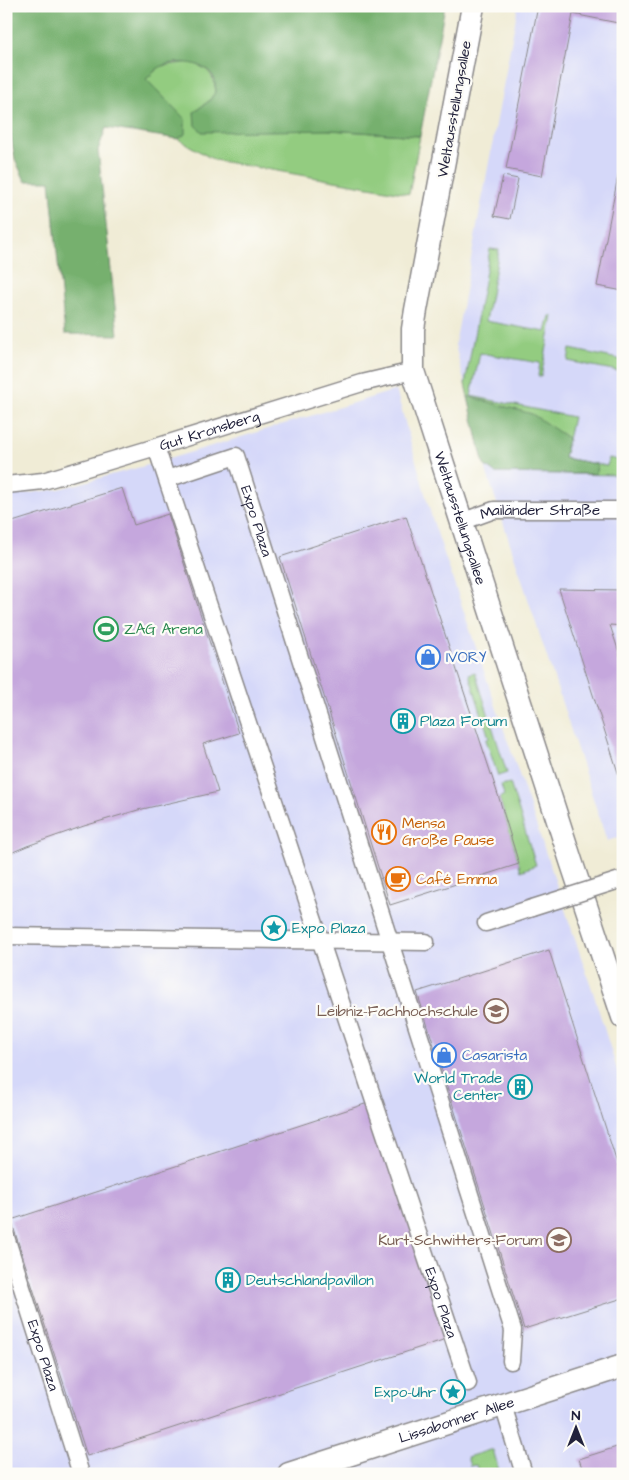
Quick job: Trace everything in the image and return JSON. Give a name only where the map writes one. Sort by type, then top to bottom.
[{"type":"main road","name":"Weltausstellungsallee","points":[[473,6],[416,310],[413,329],[413,371],[623,1017]]},
{"type":"main road","name":"Lissabonner Allee","points":[[289,1474],[623,1366]]},
{"type":"street","name":"Gut Kronsberg","points":[[6,485],[43,480],[362,383],[413,371]]},
{"type":"street","name":"Expo Plaza","points":[[156,447],[468,1382]]},
{"type":"street","name":"Expo Plaza","points":[[167,479],[236,456],[513,1330],[511,1361]]},
{"type":"street","name":"Mailänder Straße","points":[[461,522],[494,510],[623,510]]},
{"type":"street","points":[[486,923],[623,879]]},
{"type":"street","points":[[6,936],[426,942]]},
{"type":"street","name":"Expo Plaza","points":[[6,1237],[81,1474]]},
{"type":"street","points":[[503,1405],[524,1474]]},
{"type":"shaded area","points":[[518,6],[623,6],[623,836],[607,841],[487,473],[455,345]]},
{"type":"shaded area","points":[[396,390],[432,518],[593,992],[623,1089],[623,1474],[6,1474],[6,496],[59,489],[152,464]]},
{"type":"green space","points":[[6,6],[445,6],[420,136],[330,130],[202,132],[195,124],[194,112],[209,101],[216,91],[214,78],[209,71],[189,63],[175,63],[162,66],[146,79],[185,119],[185,134],[178,139],[106,128],[98,150],[118,335],[65,334],[50,181],[25,181],[15,159],[6,109]]},
{"type":"green space","points":[[191,62],[209,72],[216,91],[209,101],[194,112],[330,130],[420,136],[409,194],[214,160],[178,139],[185,134],[146,79],[161,66]]},
{"type":"green space","points":[[490,249],[499,250],[486,321],[546,332],[550,316],[553,316],[541,377],[538,376],[540,363],[480,353],[471,396],[573,417],[564,458],[607,466],[609,458],[623,461],[623,475],[495,473],[484,465],[465,384]]},
{"type":"green space","points":[[570,349],[623,360],[623,372],[568,361]]},
{"type":"green space","points":[[468,397],[532,414],[568,438],[564,458],[597,464],[596,474],[495,473],[484,465]]},
{"type":"green space","points":[[475,672],[507,773],[498,776],[486,740],[489,738],[469,674]]},
{"type":"green space","points":[[510,783],[536,865],[521,871],[499,798],[504,795],[501,785]]},
{"type":"green space","points":[[493,1450],[500,1474],[479,1474],[476,1465],[470,1466],[467,1457]]},
{"type":"building","points":[[538,6],[623,6],[623,24],[573,14],[542,176],[506,169]]},
{"type":"building","points":[[623,155],[623,291],[597,286]]},
{"type":"building","points":[[503,176],[518,179],[510,219],[494,216]]},
{"type":"building","name":"ZAG Arena","points":[[122,488],[134,525],[168,514],[239,733],[203,744],[218,792],[138,810],[84,826],[6,855],[6,524]]},
{"type":"building","name":"Plaza Forum","points":[[406,516],[519,864],[390,905],[280,557]]},
{"type":"building","points":[[559,589],[623,590],[623,626],[610,625],[623,665],[623,788]]},
{"type":"building","name":"World Trade Center","points":[[549,950],[623,1182],[623,1298],[524,1329],[417,992]]},
{"type":"building","name":"Deutschlandpavillon","points":[[371,1102],[446,1339],[87,1456],[11,1220]]},
{"type":"building","points":[[623,1445],[623,1474],[584,1474],[579,1459]]},
{"type":"place","name":"ZAG Arena","points":[[106,629]]},
{"type":"place","name":"IVORY","points":[[428,657]]},
{"type":"place","name":"Plaza Forum","points":[[403,721]]},
{"type":"place","name":"Mensa Große Pause","points":[[384,832]]},
{"type":"place","name":"Café Emma","points":[[398,879]]},
{"type":"place","name":"Expo Plaza","points":[[274,928]]},
{"type":"place","name":"Leibniz-Fachhochschule","points":[[496,1011]]},
{"type":"place","name":"Casarista","points":[[444,1055]]},
{"type":"place","name":"World Trade Center","points":[[520,1087]]},
{"type":"place","name":"Kurt-Schwitters-Forum","points":[[559,1240]]},
{"type":"place","name":"Deutschlandpavillon","points":[[228,1280]]},
{"type":"place","name":"Expo-Uhr","points":[[453,1392]]}]
